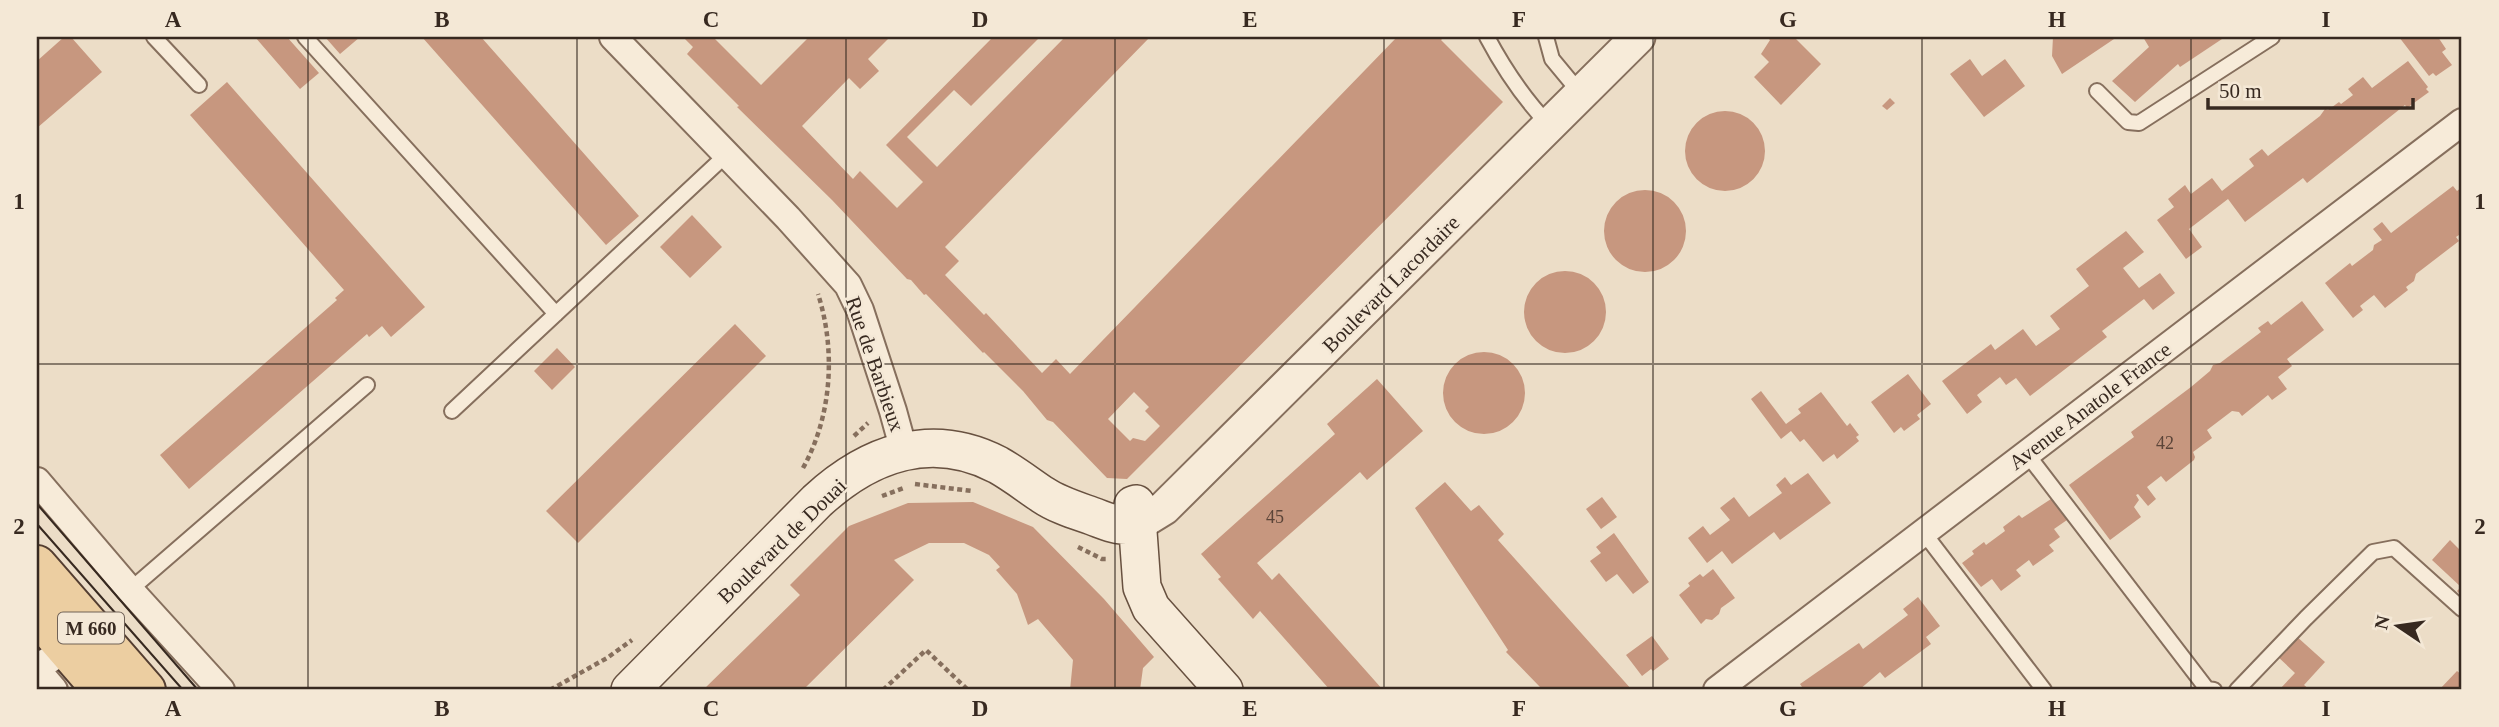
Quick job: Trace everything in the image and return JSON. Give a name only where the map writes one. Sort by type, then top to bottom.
[{"type":"main road","name":"Rue de Barbieux","points":[[904,451],[942,450],[978,457],[999,466],[1054,502],[1138,529]]},
{"type":"main road","name":"Boulevard de Douai","points":[[630,690],[828,491],[871,461],[904,451]]},
{"type":"main road","points":[[1138,529],[1142,587],[1147,601],[1224,690]]},
{"type":"main road","name":"M 660","points":[[37,565],[58,655]]},
{"type":"main road","name":"M 660","points":[[37,615],[58,655],[102,690]]},
{"type":"main road","name":"Boulevard de Douai","points":[[600,690],[672,649]]},
{"type":"main road","name":"M 660","points":[[58,655],[146,690]]},
{"type":"street","name":"Rue de Barbieux","points":[[613,37],[848,285],[860,310],[904,451]]},
{"type":"street","name":"Boulevard Lacordaire","points":[[1574,86],[1608,37]]},
{"type":"street","name":"Boulevard Lacordaire","points":[[1138,529],[1160,487],[1574,86],[1638,37]]},
{"type":"street","name":"Avenue Anatole France","points":[[1717,690],[2462,122]]},
{"type":"street","points":[[37,481],[130,590],[221,690]]},
{"type":"street","points":[[54,690],[58,655]]},
{"type":"lane","points":[[154,37],[199,85]]},
{"type":"lane","points":[[305,37],[556,314]]},
{"type":"lane","points":[[1487,37],[1500,60],[1542,118]]},
{"type":"lane","points":[[1546,37],[1552,59],[1574,86]]},
{"type":"lane","points":[[2097,91],[2128,122],[2139,123],[2272,37]]},
{"type":"lane","points":[[452,411],[726,155]]},
{"type":"lane","points":[[130,590],[367,385]]},
{"type":"lane","points":[[2027,454],[2207,688],[2214,690]]},
{"type":"lane","points":[[1924,533],[2045,690]]},
{"type":"lane","points":[[2237,690],[2373,552],[2394,548],[2462,609]]},
{"type":"path","points":[[802,472],[814,449],[828,392],[829,351],[819,295],[812,286]]},
{"type":"path","points":[[874,500],[913,484],[983,492]]},
{"type":"path","points":[[1068,542],[1102,559],[1138,529]]},
{"type":"path","points":[[883,690],[926,650],[968,690]]},
{"type":"building","points":[[64,37],[71,37],[102,72],[37,128],[37,61]]},
{"type":"building","points":[[255,37],[287,37],[319,73],[300,89]]},
{"type":"building","points":[[325,37],[360,37],[340,54]]},
{"type":"building","points":[[422,37],[481,37],[639,216],[606,245]]},
{"type":"building","points":[[683,37],[713,37],[761,85],[809,37],[890,37],[868,59],[879,71],[860,89],[849,78],[802,126],[853,179],[860,171],[897,208],[923,182],[886,145],[993,37],[1040,37],[971,106],[954,90],[907,137],[937,167],[1063,39],[1061,37],[1150,37],[945,247],[959,261],[945,275],[984,315],[986,313],[1042,373],[1056,359],[1070,374],[1397,37],[1444,37],[1441,40],[1503,102],[1127,479],[1107,478],[737,107],[739,106],[687,54],[693,47]],"holes":[[[1134,392],[1149,407],[1145,411],[1160,426],[1145,441],[1133,438],[1130,441],[1108,419]]]},
{"type":"building","points":[[1767,37],[1794,37],[1821,64],[1781,105],[1754,77],[1769,62],[1761,54],[1770,40]]},
{"type":"building","points":[[2053,37],[2117,37],[2062,74],[2052,56]]},
{"type":"building","points":[[2143,37],[2225,37],[2180,67],[2178,64],[2135,102],[2112,81],[2149,47]]},
{"type":"building","points":[[2399,37],[2438,37],[2446,49],[2442,52],[2452,65],[2436,76],[2433,73],[2429,76]]},
{"type":"building","points":[[1970,59],[1982,76],[2005,59],[2025,86],[1984,117],[1950,74]]},
{"type":"building","points":[[2408,61],[2429,92],[2407,108],[2405,105],[2307,183],[2303,178],[2245,222],[2228,199],[2189,229],[2202,247],[2186,259],[2157,220],[2174,207],[2168,199],[2185,185],[2191,194],[2212,178],[2222,191],[2254,166],[2249,159],[2262,149],[2268,156],[2320,116],[2325,109],[2328,110],[2339,102],[2341,104],[2353,95],[2348,89],[2363,77],[2372,88]]},
{"type":"building","points":[[227,82],[425,307],[391,337],[382,326],[369,337],[367,334],[189,489],[160,455],[337,300],[335,298],[344,290],[190,115]]},
{"type":"building","points":[[1890,98],[1895,103],[1887,110],[1882,106]]},
{"type":"building","points":[[1717,111],[1733,111],[1754,122],[1765,143],[1765,159],[1754,180],[1733,191],[1717,191],[1703,185],[1691,173],[1685,159],[1685,143],[1691,129],[1703,117]]},
{"type":"building","points":[[2453,186],[2457,191],[2462,187],[2462,233],[2456,237],[2459,241],[2416,274],[2414,281],[2406,287],[2408,290],[2385,308],[2374,295],[2360,306],[2363,310],[2353,318],[2325,283],[2350,263],[2352,266],[2373,250],[2374,245],[2382,240],[2373,229],[2382,222],[2391,233]]},
{"type":"building","points":[[1645,190],[1661,193],[1674,202],[1683,215],[1686,231],[1683,247],[1674,260],[1661,269],[1645,272],[1629,269],[1616,260],[1607,247],[1604,231],[1607,215],[1616,202],[1629,193]]},
{"type":"building","points":[[692,215],[722,247],[690,278],[660,247]]},
{"type":"building","points":[[2126,231],[2144,252],[2123,268],[2139,288],[2160,273],[2175,293],[2153,310],[2144,299],[2102,331],[2107,337],[2030,396],[2016,378],[2006,385],[2000,377],[1977,395],[1982,402],[1967,414],[1942,381],[1991,344],[1995,350],[2023,329],[2036,346],[2060,329],[2050,316],[2089,286],[2076,269]]},
{"type":"building","points":[[1565,271],[1581,274],[1594,283],[1603,296],[1606,312],[1603,328],[1594,341],[1581,350],[1565,353],[1549,350],[1536,341],[1527,328],[1524,312],[1527,296],[1536,283],[1549,274]]},
{"type":"building","points":[[2302,301],[2324,330],[2287,359],[2292,366],[2278,377],[2287,389],[2272,400],[2268,395],[2242,416],[2239,412],[2232,411],[2207,430],[2212,438],[2193,452],[2194,460],[2166,482],[2161,476],[2147,487],[2156,499],[2148,506],[2136,495],[2139,500],[2134,507],[2141,517],[2110,540],[2069,485],[2134,437],[2131,432],[2191,387],[2210,371],[2213,365],[2220,363],[2261,332],[2258,328],[2268,321],[2271,325]]},
{"type":"building","points":[[735,324],[766,356],[578,543],[546,511]]},
{"type":"building","points":[[557,348],[575,367],[552,390],[534,371]]},
{"type":"building","points":[[1484,352],[1500,355],[1513,364],[1522,377],[1525,393],[1522,409],[1513,422],[1500,431],[1484,434],[1468,431],[1455,422],[1446,409],[1443,393],[1446,377],[1455,364],[1468,355]]},
{"type":"building","points":[[1908,374],[1931,404],[1917,415],[1920,419],[1904,431],[1901,427],[1894,433],[1871,402]]},
{"type":"building","points":[[1377,379],[1423,431],[1367,480],[1360,472],[1257,563],[1272,580],[1279,573],[1383,690],[1330,690],[1260,611],[1253,619],[1218,579],[1221,577],[1201,554],[1335,434],[1327,424]]},
{"type":"building","points":[[1761,391],[1786,424],[1801,413],[1798,409],[1821,392],[1847,426],[1850,423],[1859,435],[1856,437],[1859,441],[1837,459],[1834,454],[1823,462],[1804,439],[1800,442],[1791,431],[1781,439],[1751,399]]},
{"type":"building","points":[[1808,473],[1831,503],[1780,540],[1774,532],[1732,564],[1722,551],[1707,563],[1688,538],[1703,526],[1710,535],[1730,520],[1720,508],[1734,497],[1749,517],[1782,493],[1776,485],[1785,477],[1791,485]]},
{"type":"building","points":[[1445,482],[1471,511],[1479,505],[1504,534],[1498,540],[1632,690],[1536,690],[1540,687],[1506,652],[1508,650],[1415,508]]},
{"type":"building","points":[[1602,497],[1617,517],[1601,529],[1586,509]]},
{"type":"building","points":[[2051,499],[2067,520],[2054,529],[2060,537],[2049,545],[2054,551],[2033,566],[2029,560],[2016,570],[2021,576],[2001,591],[1992,579],[1981,587],[1962,563],[1984,542],[1986,545],[2005,531],[2003,527],[2019,515],[2022,518]]},
{"type":"building","points":[[973,502],[1033,527],[1104,599],[1154,657],[1143,668],[1140,690],[1070,690],[1073,660],[1038,619],[1028,625],[1017,594],[996,570],[1000,567],[989,555],[964,543],[929,543],[894,560],[914,580],[803,690],[703,690],[800,595],[790,585],[849,526],[908,503]]},
{"type":"building","points":[[1614,533],[1649,582],[1633,594],[1617,574],[1606,582],[1590,561],[1601,553],[1596,547]]},
{"type":"building","points":[[2450,540],[2460,550],[2462,547],[2462,596],[2457,591],[2461,587],[2432,560]]},
{"type":"building","points":[[1713,569],[1735,598],[1721,608],[1712,620],[1706,619],[1701,624],[1679,595],[1690,586],[1688,583]]},
{"type":"building","points":[[1918,597],[1940,626],[1926,637],[1931,644],[1885,678],[1880,672],[1859,690],[1804,690],[1800,684],[1859,643],[1863,649],[1908,615],[1903,609]]},
{"type":"building","points":[[2295,635],[2325,662],[2304,685],[2310,690],[2279,690],[2295,673],[2276,655]]},
{"type":"building","points":[[1652,636],[1669,659],[1642,676],[1626,655]]},
{"type":"building","points":[[2457,671],[2462,675],[2462,690],[2439,690]]},
{"type":"tram line","points":[[37,504],[198,690]]},
{"type":"tram line","points":[[37,524],[183,690]]}]
